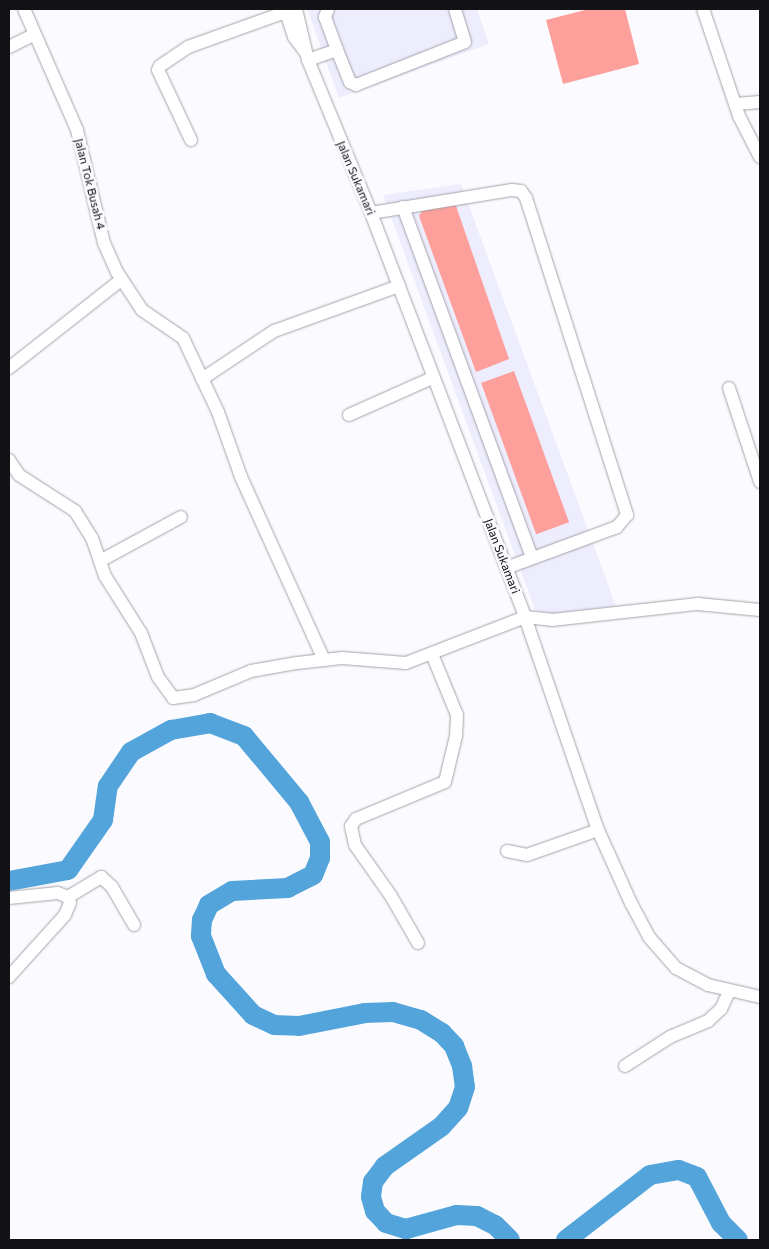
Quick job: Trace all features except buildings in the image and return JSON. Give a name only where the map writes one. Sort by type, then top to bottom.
[{"type":"street","name":"Jalan Tok Busah 4","points":[[24,9],[77,130],[104,243],[121,280],[142,310],[183,338],[202,379]]},
{"type":"street","points":[[328,9],[325,17],[350,82],[360,84],[465,42],[456,9]]},
{"type":"street","points":[[703,9],[736,104],[760,157]]},
{"type":"street","points":[[190,140],[158,68],[188,47],[289,10]]},
{"type":"street","name":"Jalan Sukamari","points":[[289,10],[371,213],[432,378],[525,617],[598,830],[631,903],[663,955],[689,976],[729,992],[760,997]]},
{"type":"street","points":[[9,47],[34,34]]},
{"type":"street","points":[[307,57],[337,50]]},
{"type":"street","points":[[736,104],[760,102]]},
{"type":"street","points":[[371,213],[512,190],[521,191],[526,198],[627,514],[617,527],[506,568]]},
{"type":"street","points":[[403,207],[532,558]]},
{"type":"street","points":[[9,368],[121,280]]},
{"type":"street","points":[[324,660],[241,477],[218,412],[202,379],[274,331],[399,286]]},
{"type":"street","points":[[349,416],[432,378]]},
{"type":"street","points":[[729,388],[760,482]]},
{"type":"street","points":[[9,460],[19,474],[75,511],[92,538],[105,576],[141,633],[158,676],[173,698],[194,695],[251,671],[324,660],[406,663],[525,617],[552,620],[698,604],[760,610]]},
{"type":"street","points":[[100,561],[181,517]]},
{"type":"street","points":[[418,943],[391,896],[355,845],[351,826],[356,819],[445,782],[456,736],[457,715],[432,654]]},
{"type":"street","points":[[507,851],[527,855],[598,830]]},
{"type":"street","points":[[68,897],[101,877],[112,887],[134,925]]},
{"type":"street","points":[[9,898],[58,893],[68,897]]},
{"type":"street","points":[[9,976],[65,915],[69,908],[68,897]]},
{"type":"street","points":[[625,1066],[670,1037],[708,1021],[721,1009],[729,992]]},
{"type":"shaded area","points":[[307,9],[477,9],[489,44],[339,98]]},
{"type":"shaded area","points":[[461,184],[616,606],[551,616],[535,610],[383,195]]},
{"type":"waterway","points":[[9,881],[68,870],[103,820],[108,786],[131,752],[171,730],[210,723],[244,736],[299,802],[320,842],[320,858],[313,875],[288,888],[232,891],[209,905],[202,920],[201,936],[216,974],[253,1015],[274,1025],[299,1026],[365,1013],[393,1012],[421,1020],[442,1033],[454,1046],[462,1066],[465,1087],[458,1108],[442,1126],[385,1166],[373,1182],[371,1197],[375,1211],[386,1223],[406,1229],[456,1215],[477,1216],[495,1225],[510,1240]]},
{"type":"waterway","points":[[566,1240],[650,1175],[679,1170],[697,1177],[721,1223],[738,1240]]}]
